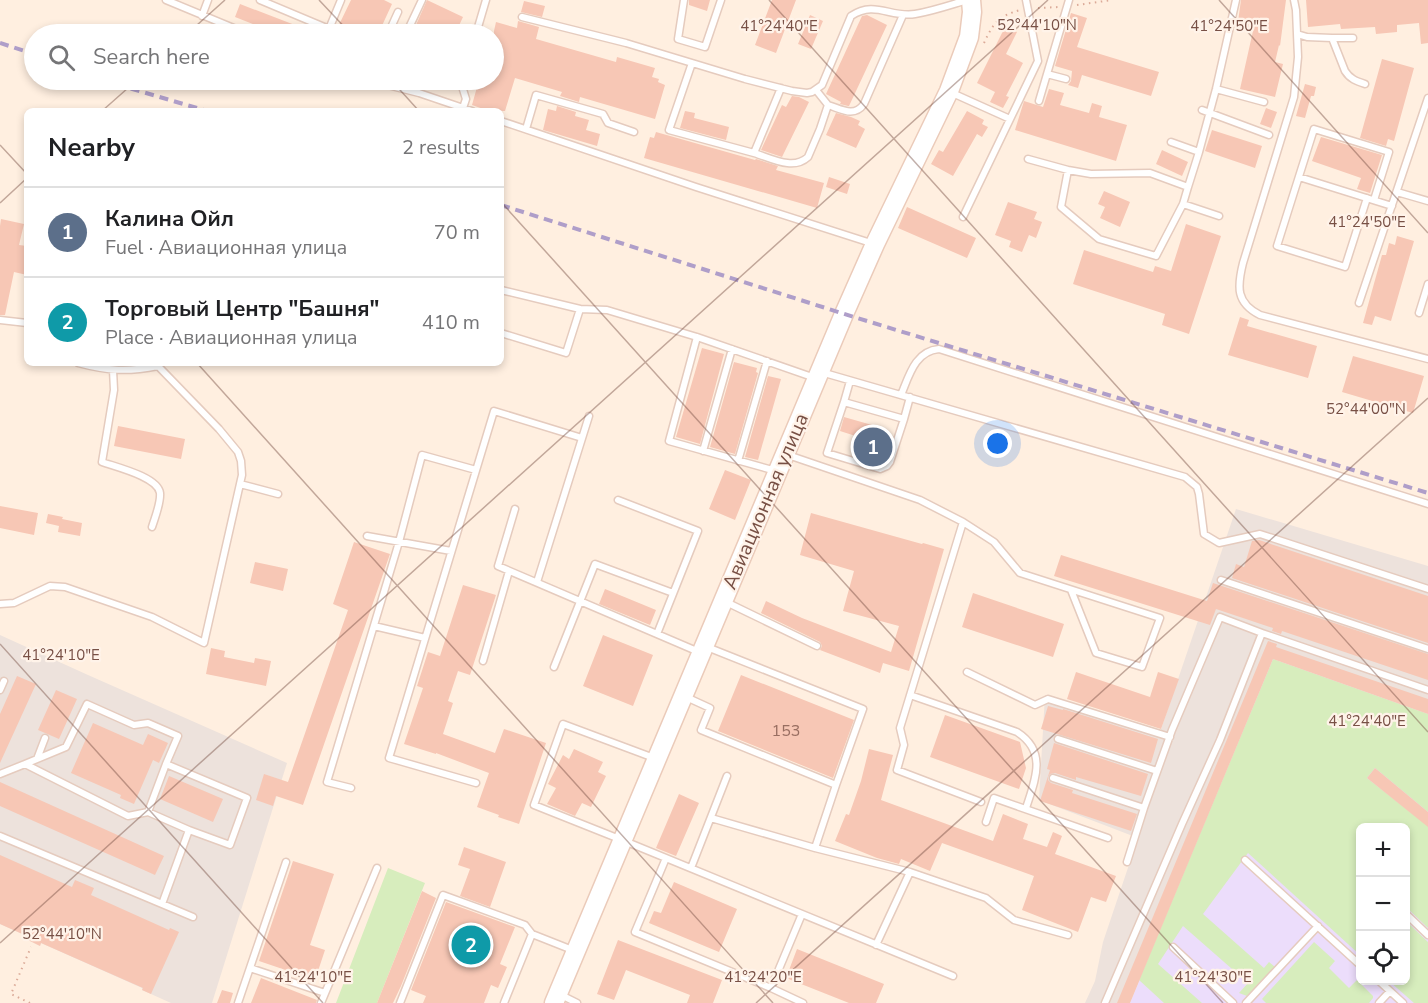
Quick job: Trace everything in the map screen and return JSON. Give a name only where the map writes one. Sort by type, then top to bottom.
[{"type":"main road","name":"Авиационная улица","points":[[556,998],[818,375],[875,244],[949,91],[969,37],[972,12],[969,0]]},
{"type":"lane","points":[[166,0],[222,24]]},
{"type":"lane","points":[[202,16],[208,0]]},
{"type":"lane","points":[[260,0],[312,24]]},
{"type":"lane","points":[[333,24],[341,0]]},
{"type":"lane","points":[[411,24],[422,0]]},
{"type":"lane","points":[[479,24],[486,0]]},
{"type":"lane","points":[[684,0],[678,39],[705,47],[720,0]]},
{"type":"lane","points":[[522,17],[626,43],[802,93],[816,90],[823,81],[851,16],[862,9],[874,7],[903,15],[916,14],[969,0]]},
{"type":"lane","points":[[963,217],[1038,61],[1026,0]]},
{"type":"lane","points":[[1068,170],[1061,207],[1099,239],[1156,256],[1183,204],[1210,113],[1236,0]]},
{"type":"lane","points":[[1294,0],[1298,57],[1294,97],[1243,263],[1238,284],[1239,292],[1247,307],[1260,315],[1428,358]]},
{"type":"lane","points":[[1039,101],[1068,3]]},
{"type":"lane","points":[[393,24],[398,12]]},
{"type":"lane","points":[[816,90],[828,105],[848,112],[860,109],[903,15]]},
{"type":"lane","points":[[1297,34],[1307,37],[1353,38]]},
{"type":"lane","points":[[1332,38],[1348,76],[1365,84]]},
{"type":"lane","points":[[692,63],[669,130],[795,164],[804,161],[811,153],[828,105]]},
{"type":"lane","points":[[1047,74],[1066,79]]},
{"type":"lane","points":[[754,153],[781,88]]},
{"type":"lane","points":[[1216,88],[1264,102]]},
{"type":"lane","points":[[407,90],[463,108],[466,99],[464,90]]},
{"type":"lane","points":[[949,91],[1010,119]]},
{"type":"lane","points":[[526,129],[536,95],[603,114],[608,123],[634,132]]},
{"type":"lane","points":[[1359,303],[1428,98]]},
{"type":"lane","points":[[1202,110],[1269,135]]},
{"type":"lane","points":[[504,122],[875,244]]},
{"type":"lane","points":[[1314,129],[1389,152],[1345,267],[1277,246],[1299,177],[1314,129]]},
{"type":"lane","points":[[1171,142],[1199,152]]},
{"type":"lane","points":[[1028,159],[1091,174],[1150,173],[1188,187]]},
{"type":"lane","points":[[1299,177],[1392,206]]},
{"type":"lane","points":[[1397,192],[1428,201]]},
{"type":"lane","points":[[1183,204],[1219,216]]},
{"type":"lane","points":[[1419,313],[1428,284]]},
{"type":"lane","points":[[504,291],[580,309],[607,310],[767,361],[901,395],[1185,477],[1197,487],[1204,534],[1219,543],[1260,534],[1428,589]]},
{"type":"lane","points":[[504,334],[566,353],[580,309]]},
{"type":"lane","points":[[0,320],[24,323]]},
{"type":"lane","points":[[697,337],[669,441],[777,472]]},
{"type":"lane","points":[[703,451],[732,349]]},
{"type":"lane","points":[[901,395],[921,356],[926,352],[939,349],[1428,504]]},
{"type":"lane","points":[[738,461],[767,361]]},
{"type":"lane","points":[[88,366],[124,371],[150,366]]},
{"type":"lane","points":[[0,604],[14,603],[50,586],[65,587],[152,617],[204,643],[242,475],[241,461],[238,452],[219,429],[162,366]]},
{"type":"lane","points":[[113,369],[114,390],[102,462],[148,479],[157,486],[160,497],[152,527]]},
{"type":"lane","points":[[850,381],[827,453],[880,469],[890,462],[910,398]]},
{"type":"lane","points":[[844,402],[904,419]]},
{"type":"lane","points":[[476,783],[389,758],[494,411],[582,438]]},
{"type":"lane","points":[[537,582],[589,416]]},
{"type":"lane","points":[[785,454],[920,500],[963,522],[994,542],[1020,573],[1160,618],[1142,667],[1096,653],[1071,590]]},
{"type":"lane","points":[[351,788],[327,782],[399,542],[422,455],[476,470]]},
{"type":"lane","points":[[240,484],[278,494]]},
{"type":"lane","points":[[618,500],[698,531],[657,634]]},
{"type":"lane","points":[[515,509],[498,566],[657,634],[863,709],[815,848]]},
{"type":"lane","points":[[963,522],[900,728],[904,745],[897,770],[981,802]]},
{"type":"lane","points":[[367,536],[451,551]]},
{"type":"lane","points":[[554,667],[595,564],[673,593]]},
{"type":"lane","points":[[483,661],[509,571]]},
{"type":"lane","points":[[1221,580],[1428,649]]},
{"type":"lane","points":[[723,601],[817,646]]},
{"type":"lane","points":[[1126,862],[1170,737],[1220,617],[1428,690]]},
{"type":"lane","points":[[374,626],[425,638]]},
{"type":"lane","points":[[1105,1003],[1220,740],[1262,633]]},
{"type":"lane","points":[[967,672],[1035,705],[1048,699],[1170,737]]},
{"type":"lane","points":[[0,690],[4,681]]},
{"type":"lane","points":[[910,695],[1024,736],[1033,747],[1037,760],[1036,776],[1026,808]]},
{"type":"lane","points":[[683,696],[710,708],[701,730],[836,785]]},
{"type":"lane","points":[[0,774],[66,747],[87,704],[134,725],[147,723],[178,736],[148,812]]},
{"type":"lane","points":[[656,759],[563,724],[534,805],[953,975]]},
{"type":"lane","points":[[37,759],[45,738]]},
{"type":"lane","points":[[1058,739],[1157,771]]},
{"type":"lane","points":[[25,764],[128,816],[148,812],[189,830],[230,844],[247,798],[166,764]]},
{"type":"lane","points":[[691,868],[727,776]]},
{"type":"lane","points":[[1053,778],[1144,808]]},
{"type":"lane","points":[[986,822],[994,798],[1108,838]]},
{"type":"lane","points":[[711,818],[910,872],[986,898],[1014,920],[1068,935]]},
{"type":"lane","points":[[162,903],[189,830]]},
{"type":"lane","points":[[0,836],[193,916]]},
{"type":"lane","points":[[666,858],[635,932],[803,1003]]},
{"type":"lane","points":[[1245,860],[1356,961]]},
{"type":"lane","points":[[238,1003],[286,862]]},
{"type":"lane","points":[[321,1003],[377,868]]},
{"type":"lane","points":[[876,945],[910,872]]},
{"type":"lane","points":[[400,1003],[443,895],[525,925],[532,934],[575,951]]},
{"type":"lane","points":[[771,988],[802,914]]},
{"type":"lane","points":[[1410,918],[1428,935]]},
{"type":"lane","points":[[1246,1003],[1318,926]]},
{"type":"lane","points":[[504,1003],[532,934]]},
{"type":"lane","points":[[1173,947],[1233,1003]]},
{"type":"lane","points":[[250,968],[325,993]]},
{"type":"lane","points":[[1383,985],[1403,1003]]},
{"type":"lane","points":[[1379,1003],[1390,991]]},
{"type":"lane","points":[[556,998],[577,1003]]},
{"type":"path","points":[[981,49],[990,30],[999,19],[1007,14],[1028,8],[1112,0]]},
{"type":"path","points":[[30,1003],[11,993],[31,947]]},
{"type":"shaded area","points":[[1236,509],[1428,566],[1428,714],[1273,659],[1130,1003],[1085,1003],[1095,981],[1103,942],[1138,838],[1039,800],[1045,695],[1160,732]]},
{"type":"shaded area","points":[[0,635],[287,763],[212,1003],[171,1003],[41,943],[40,946],[28,940],[29,937],[0,924]]},
{"type":"shaded area","points":[[1273,659],[1428,714],[1428,1003],[1130,1003]]},
{"type":"green space","points":[[1273,659],[1428,714],[1428,812],[1375,768],[1367,778],[1428,826],[1428,928],[1410,911],[1410,823],[1356,823],[1356,951],[1248,853],[1203,914],[1264,968],[1269,962],[1275,967],[1247,996],[1239,993],[1248,983],[1183,926],[1158,964],[1202,1003],[1164,1003],[1139,980]]},
{"type":"green space","points":[[388,868],[425,883],[377,1003],[336,1003]]},
{"type":"green space","points":[[1410,925],[1428,942],[1428,1003],[1414,1003],[1394,985],[1410,985]]},
{"type":"green space","points":[[1314,942],[1335,961],[1329,968],[1349,988],[1356,981],[1356,985],[1362,985],[1373,996],[1369,1003],[1266,1003],[1262,999]]},
{"type":"building","points":[[351,0],[384,0],[392,4],[383,24],[339,24]]},
{"type":"building","points":[[427,0],[463,17],[460,24],[416,24]]},
{"type":"building","points":[[689,0],[710,0],[707,11],[689,5]]},
{"type":"building","points":[[772,0],[796,0],[776,53],[755,45]]},
{"type":"building","points":[[1241,0],[1286,0],[1280,46],[1275,62],[1283,64],[1275,97],[1240,89],[1253,31],[1237,29]]},
{"type":"building","points":[[1306,0],[1428,0],[1428,43],[1421,44],[1419,23],[1397,25],[1397,32],[1376,34],[1375,27],[1341,29],[1340,24],[1308,27]]},
{"type":"building","points":[[524,1],[545,6],[542,17],[521,12]]},
{"type":"building","points":[[240,4],[292,24],[253,24],[235,17]]},
{"type":"building","points":[[1071,13],[1087,18],[1077,47],[1159,72],[1151,96],[1082,75],[1078,88],[1068,85],[1072,71],[1055,66]]},
{"type":"building","points":[[810,15],[823,21],[811,49],[798,44]]},
{"type":"building","points":[[867,15],[887,25],[849,106],[840,104],[841,102],[826,94],[862,16]]},
{"type":"building","points":[[518,21],[539,27],[536,39],[616,62],[617,57],[655,68],[652,77],[659,79],[658,82],[665,85],[655,119],[580,97],[579,102],[560,96],[562,92],[515,78],[505,111],[504,108],[480,108],[472,105],[476,90],[504,90],[504,24],[517,28]]},
{"type":"building","points":[[1005,27],[1017,32],[1006,54],[1023,63],[1006,96],[1009,97],[1003,108],[990,102],[995,92],[977,83]]},
{"type":"building","points":[[1382,59],[1414,68],[1394,141],[1388,139],[1386,146],[1360,138]]},
{"type":"building","points":[[1305,84],[1316,87],[1305,118],[1296,116]]},
{"type":"building","points":[[1049,89],[1064,93],[1060,105],[1089,113],[1092,103],[1102,106],[1099,117],[1127,125],[1116,161],[1015,130],[1024,101],[1043,107]]},
{"type":"building","points":[[792,96],[809,102],[782,157],[761,150],[782,105],[786,107]]},
{"type":"building","points":[[557,106],[576,112],[575,116],[589,120],[586,130],[600,134],[597,146],[543,130],[548,109],[556,111]]},
{"type":"building","points":[[1266,108],[1277,112],[1271,128],[1260,124]]},
{"type":"building","points":[[685,111],[695,113],[694,118],[729,127],[726,140],[680,128]]},
{"type":"building","points":[[967,111],[984,120],[982,124],[988,127],[982,137],[977,134],[953,176],[931,164],[939,150],[943,152]]},
{"type":"building","points":[[836,113],[860,121],[858,125],[865,129],[856,148],[826,135]]},
{"type":"building","points":[[1212,130],[1262,146],[1255,168],[1205,151]]},
{"type":"building","points":[[656,132],[756,159],[778,166],[776,170],[824,183],[817,208],[644,158],[650,137],[654,138]]},
{"type":"building","points":[[1321,137],[1382,155],[1370,193],[1357,189],[1361,178],[1312,161]]},
{"type":"building","points":[[1162,150],[1188,162],[1182,176],[1156,164]]},
{"type":"building","points":[[829,177],[850,184],[847,194],[826,187]]},
{"type":"building","points":[[1104,191],[1130,202],[1120,227],[1100,218],[1105,207],[1098,204]]},
{"type":"building","points":[[1008,202],[1037,212],[1034,219],[1042,222],[1036,238],[1029,235],[1022,252],[1009,247],[1011,241],[995,235]]},
{"type":"building","points":[[907,207],[976,238],[967,258],[898,228]]},
{"type":"building","points":[[1,219],[24,224],[19,245],[24,246],[24,274],[14,272],[5,315],[0,315]]},
{"type":"building","points":[[1186,224],[1221,236],[1189,334],[1162,325],[1165,314],[1073,284],[1084,250],[1153,272],[1155,266],[1171,271]]},
{"type":"building","points":[[1397,236],[1414,241],[1391,321],[1375,316],[1372,325],[1363,323],[1382,255],[1386,255],[1389,243],[1395,245]]},
{"type":"building","points":[[1240,317],[1249,320],[1247,326],[1317,346],[1308,378],[1228,355]]},
{"type":"building","points":[[702,348],[724,354],[700,444],[676,437]]},
{"type":"building","points":[[1353,356],[1424,376],[1413,413],[1342,392]]},
{"type":"building","points":[[734,362],[757,368],[758,373],[735,454],[710,447]]},
{"type":"building","points":[[768,376],[781,379],[758,460],[745,457]]},
{"type":"building","points":[[844,417],[886,429],[875,462],[859,457],[865,439],[840,431]]},
{"type":"building","points":[[118,426],[185,439],[181,459],[114,446]]},
{"type":"building","points":[[725,470],[751,480],[735,520],[709,509]]},
{"type":"building","points":[[0,506],[38,513],[34,535],[0,528]]},
{"type":"building","points":[[811,513],[944,549],[909,671],[883,663],[880,673],[820,650],[822,646],[820,642],[761,613],[766,601],[802,618],[891,652],[899,626],[843,611],[854,571],[800,555]]},
{"type":"building","points":[[48,514],[82,523],[80,536],[58,532],[59,526],[46,523]]},
{"type":"building","points":[[1259,540],[1428,596],[1428,643],[1232,578],[1236,564],[1244,567],[1252,541]]},
{"type":"building","points":[[354,542],[390,554],[303,805],[276,796],[273,806],[256,800],[264,774],[288,782],[348,610],[333,604]]},
{"type":"building","points":[[1061,555],[1207,601],[1213,583],[1428,654],[1428,680],[1282,631],[1281,634],[1272,631],[1273,628],[1216,609],[1210,625],[1054,576]]},
{"type":"building","points":[[255,562],[288,569],[283,591],[250,583]]},
{"type":"building","points":[[463,585],[496,595],[470,675],[458,671],[448,701],[453,703],[443,734],[495,753],[504,729],[546,743],[519,824],[477,807],[489,773],[436,753],[404,744],[423,688],[417,686],[428,652],[440,656]]},
{"type":"building","points":[[605,589],[656,610],[650,625],[599,604]]},
{"type":"building","points":[[973,593],[1064,624],[1053,657],[962,627]]},
{"type":"building","points":[[603,635],[653,655],[633,706],[583,686]]},
{"type":"building","points":[[1268,641],[1277,644],[1276,647],[1428,699],[1428,714],[1273,659],[1130,1003],[1117,1003]]},
{"type":"building","points":[[211,648],[225,651],[224,657],[254,663],[255,658],[271,661],[266,686],[206,674]]},
{"type":"building","points":[[1076,672],[1150,697],[1158,672],[1179,679],[1161,729],[1067,699]]},
{"type":"building","points":[[741,675],[854,720],[833,778],[718,731]]},
{"type":"building","points":[[17,676],[36,684],[0,763],[0,714]]},
{"type":"building","points":[[56,690],[77,699],[59,739],[38,730]]},
{"type":"building","points":[[1048,706],[1158,739],[1151,763],[1041,729]]},
{"type":"building","points":[[945,715],[1020,742],[1026,768],[1019,789],[930,757]]},
{"type":"building","points":[[93,723],[143,745],[148,734],[168,743],[159,763],[153,760],[134,804],[120,798],[121,795],[71,773]]},
{"type":"building","points":[[1054,743],[1148,774],[1141,796],[1076,777],[1076,780],[1055,773],[1048,777],[1051,783],[1073,790],[1072,793],[1137,814],[1131,831],[1040,801],[1050,770],[1047,769]]},
{"type":"building","points":[[574,749],[603,762],[598,772],[606,776],[591,807],[582,803],[575,816],[547,804],[556,788],[548,784],[563,755],[569,759]]},
{"type":"building","points":[[869,749],[893,755],[881,800],[993,841],[1003,814],[1028,824],[1023,839],[1047,847],[1053,832],[1062,836],[1055,854],[1116,876],[1106,902],[1091,897],[1078,932],[1022,910],[1034,876],[942,843],[930,871],[901,859],[899,864],[877,858],[835,841],[846,814],[849,815]]},
{"type":"building","points":[[1375,768],[1428,812],[1428,827],[1367,778]]},
{"type":"building","points":[[169,776],[223,799],[213,822],[160,799]]},
{"type":"building","points":[[0,782],[164,856],[155,875],[0,806]]},
{"type":"building","points":[[679,794],[699,803],[676,856],[656,848]]},
{"type":"building","points":[[464,847],[506,862],[490,907],[460,896],[470,869],[458,865]]},
{"type":"building","points":[[0,855],[72,887],[75,880],[94,888],[91,895],[169,930],[170,928],[179,932],[151,994],[142,990],[143,988],[41,943],[40,946],[28,940],[29,937],[0,924]]},
{"type":"building","points":[[293,861],[334,874],[310,945],[325,950],[315,980],[259,961]]},
{"type":"building","points":[[674,882],[737,909],[719,952],[649,923],[654,911],[661,913]]},
{"type":"building","points":[[422,891],[436,898],[401,986],[393,1003],[377,1003]]},
{"type":"building","points":[[446,902],[515,927],[500,964],[507,967],[498,988],[491,985],[484,1003],[423,1003],[426,996],[411,990]]},
{"type":"building","points":[[618,940],[722,980],[713,1003],[687,1003],[690,995],[626,970],[614,1000],[597,994]]},
{"type":"building","points":[[797,949],[884,984],[876,1003],[849,1003],[786,978]]},
{"type":"building","points":[[261,978],[317,1000],[316,1003],[251,1003]]},
{"type":"building","points":[[222,990],[233,993],[230,1003],[217,1003]]},
{"type":"railway","points":[[0,43],[24,51]]},
{"type":"railway","points":[[136,90],[197,108]]},
{"type":"railway","points":[[504,206],[854,317],[1428,493]]},
{"type":"place","name":"Калина Ойл","points":[[873,447]]},
{"type":"place","name":"Торговый Центр \"Башня\"","points":[[471,945]]}]
